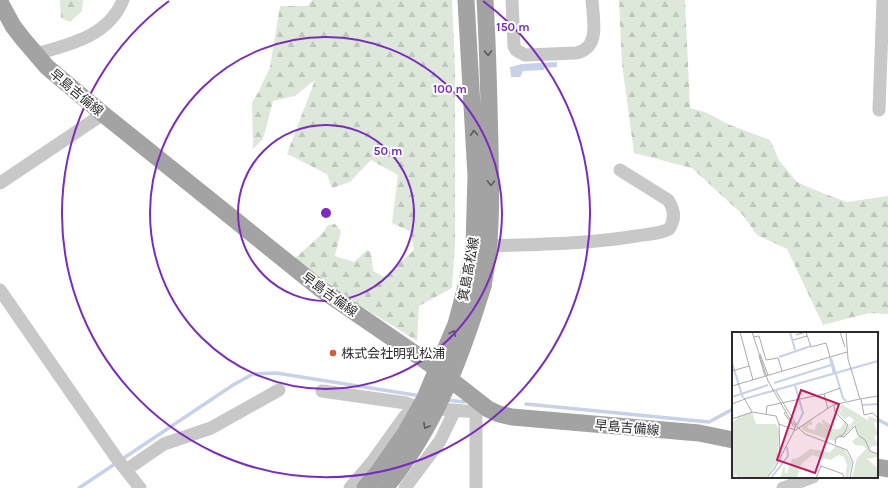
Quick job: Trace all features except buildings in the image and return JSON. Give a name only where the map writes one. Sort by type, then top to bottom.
[{"type":"main road","name":"箕島高松線","points":[[385,488],[418,441],[439,404],[457,365],[470,329],[475,285],[474,246],[476,176],[466,0]]},
{"type":"main road","name":"箕島高松線","points":[[364,488],[379,471],[424,400],[456,324],[475,285],[489,246],[491,178],[489,82],[485,0]]},
{"type":"main road","name":"早島吉備線","points":[[0,2],[13,26],[47,67],[103,114],[322,290],[433,366],[476,406],[512,417],[699,433],[732,440]]},
{"type":"main road","points":[[878,467],[888,469]]},
{"type":"street","points":[[36,54],[88,37],[100,30],[111,20],[123,0]]},
{"type":"street","points":[[512,0],[514,46],[516,50],[525,55],[576,53],[583,52],[587,49],[594,38],[592,0]]},
{"type":"street","points":[[879,110],[883,0]]},
{"type":"street","points":[[0,183],[103,114]]},
{"type":"street","points":[[489,246],[615,239],[657,233],[669,229],[673,221],[674,211],[668,200],[620,170]]},
{"type":"street","points":[[0,290],[120,463],[140,488]]},
{"type":"street","points":[[120,463],[164,444],[211,428],[279,390]]},
{"type":"street","points":[[322,391],[406,403],[416,407],[455,410],[476,406],[476,488]]},
{"type":"street","points":[[350,488],[372,462],[405,416],[416,407]]},
{"type":"street","points":[[405,488],[440,441],[455,410]]},
{"type":"street","points":[[783,488],[810,478]]},
{"type":"green space","points":[[60,0],[83,0],[82,11],[70,22],[61,18]]},
{"type":"green space","points":[[312,0],[452,0],[455,67],[455,244],[452,288],[419,306],[417,341],[322,282],[294,259],[322,234],[328,225],[335,224],[341,231],[335,256],[354,262],[367,250],[371,252],[373,271],[384,277],[414,250],[411,232],[392,223],[398,175],[371,160],[350,182],[332,188],[327,174],[287,154],[315,80],[295,96],[273,101],[263,139],[253,149],[252,102],[258,93],[270,67],[280,6],[308,6]]},
{"type":"green space","points":[[619,0],[685,0],[690,108],[705,112],[730,125],[770,140],[779,160],[797,182],[847,202],[888,196],[888,314],[869,313],[823,325],[787,249],[757,235],[742,214],[692,168],[634,153],[622,64]]},
{"type":"water","points":[[557,62],[557,67],[544,68],[544,70],[523,71],[520,77],[511,77],[510,67],[522,64]]},
{"type":"waterway","points":[[79,488],[233,385],[253,374],[276,373],[421,396]]},
{"type":"waterway","points":[[447,400],[464,402]]},
{"type":"waterway","points":[[526,404],[709,422],[732,410]]},
{"type":"waterway","points":[[878,420],[888,425]]},
{"type":"place","name":"株式会社明乳松浦","points":[[333,353]]}]
